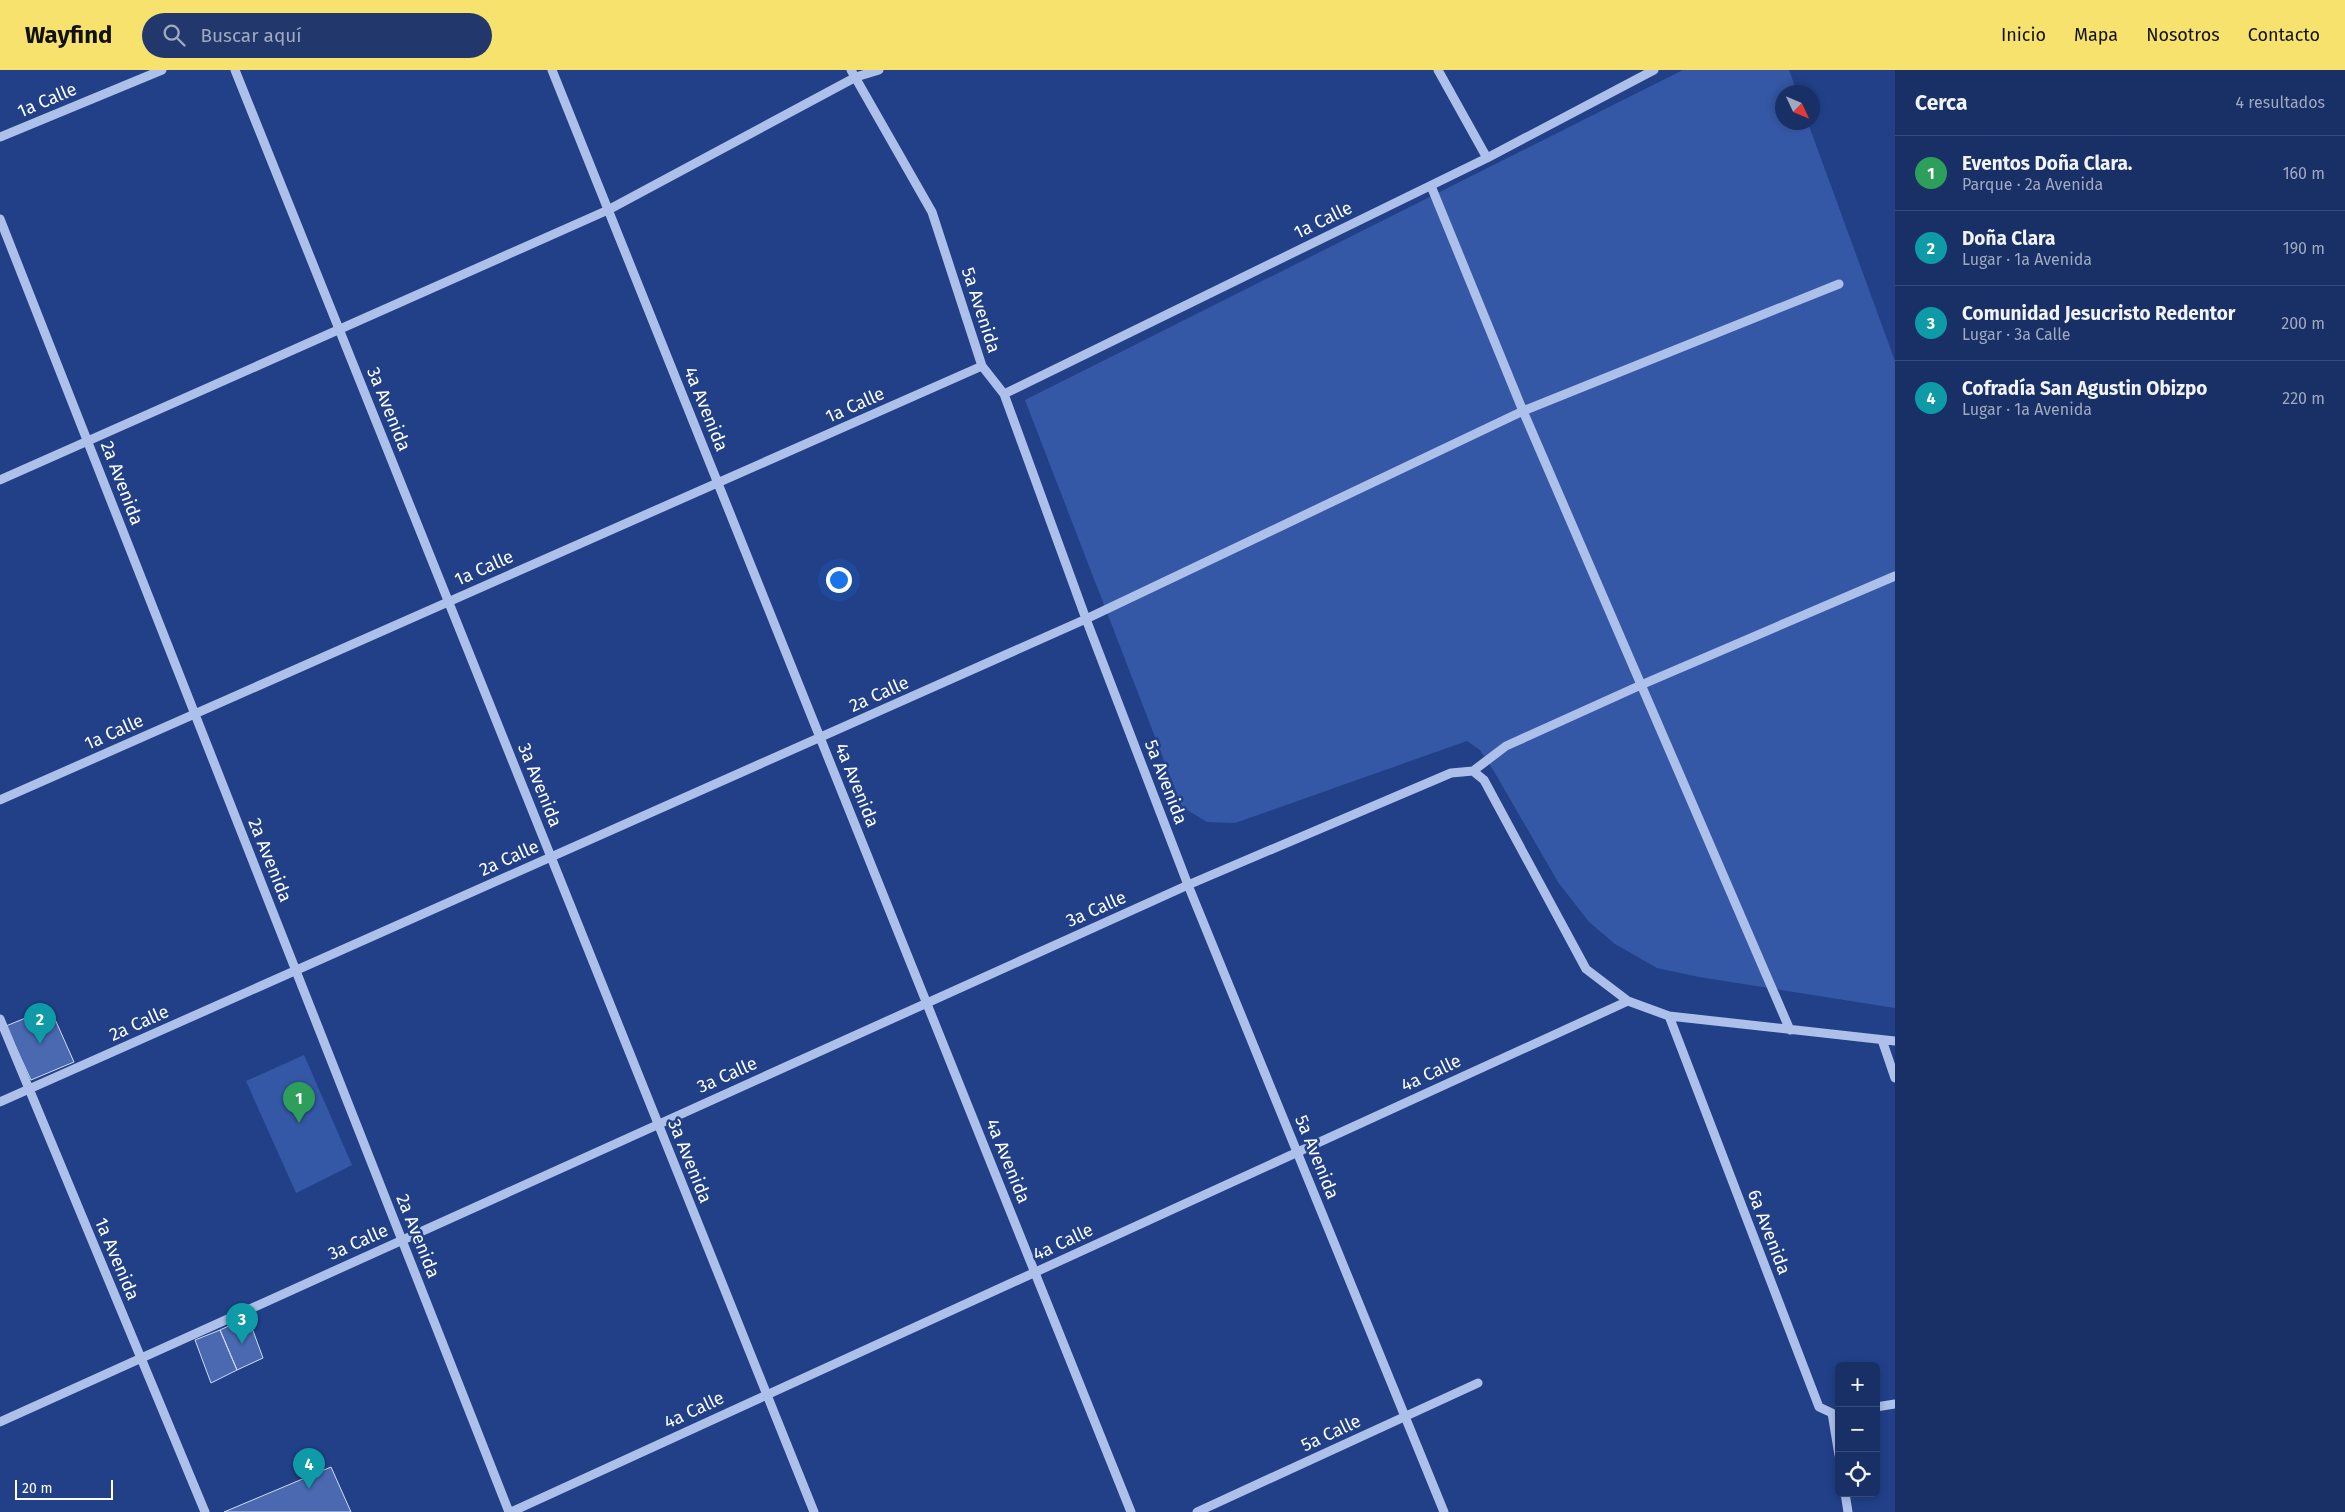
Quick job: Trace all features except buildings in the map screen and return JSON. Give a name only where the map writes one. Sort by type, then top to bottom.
[{"type":"street","name":"1a Calle","points":[[0,137],[162,70]]},
{"type":"street","name":"3a Avenida","points":[[235,70],[814,1512]]},
{"type":"street","name":"4a Avenida","points":[[552,70],[1131,1512]]},
{"type":"street","points":[[0,480],[608,210],[853,74],[878,70]]},
{"type":"street","points":[[1438,70],[1488,158]]},
{"type":"street","name":"1a Calle","points":[[1004,394],[1488,158],[1654,70]]},
{"type":"street","name":"5a Avenida","points":[[853,74],[932,212],[982,366],[1004,394],[1086,620],[1188,885],[1444,1512]]},
{"type":"street","points":[[1430,186],[1523,411],[1790,1030]]},
{"type":"street","name":"2a Avenida","points":[[0,219],[510,1512]]},
{"type":"street","name":"2a Calle","points":[[0,1102],[1086,620],[1523,411],[1839,284]]},
{"type":"street","name":"1a Calle","points":[[0,800],[982,366]]},
{"type":"street","points":[[1895,576],[1641,685],[1506,746],[1473,771],[1484,780],[1586,968],[1628,1001],[1669,1016],[1895,1041]]},
{"type":"street","name":"3a Calle","points":[[0,1422],[1188,885],[1451,773],[1473,771]]},
{"type":"street","name":"4a Calle","points":[[510,1512],[1628,1001]]},
{"type":"street","name":"6a Avenida","points":[[1669,1016],[1819,1407],[1835,1413]]},
{"type":"street","name":"1a Avenida","points":[[0,1019],[205,1512]]},
{"type":"street","points":[[1882,1040],[1895,1078]]},
{"type":"street","name":"5a Calle","points":[[1197,1512],[1478,1383]]},
{"type":"street","points":[[1880,1406],[1895,1404]]},
{"type":"street","points":[[1846,1497],[1848,1512]]},
{"type":"shaded area","points":[[1683,70],[1789,70],[1794,85],[1775,85],[1775,130],[1811,130],[1895,361],[1895,1008],[1699,977],[1657,968],[1615,944],[1589,922],[1558,882],[1495,773],[1480,750],[1467,741],[1235,823],[1207,822],[1182,807],[1025,400]]},
{"type":"shaded area","points":[[304,1055],[352,1165],[296,1193],[246,1081]]},
{"type":"place","name":"Doña Clara","points":[[40,1044]]},
{"type":"place","name":"Eventos Doña Clara.","points":[[299,1123]]},
{"type":"place","name":"Comunidad Jesucristo Redentor","points":[[242,1344]]},
{"type":"place","name":"Cofradía San Agustin Obizpo","points":[[309,1489]]}]
